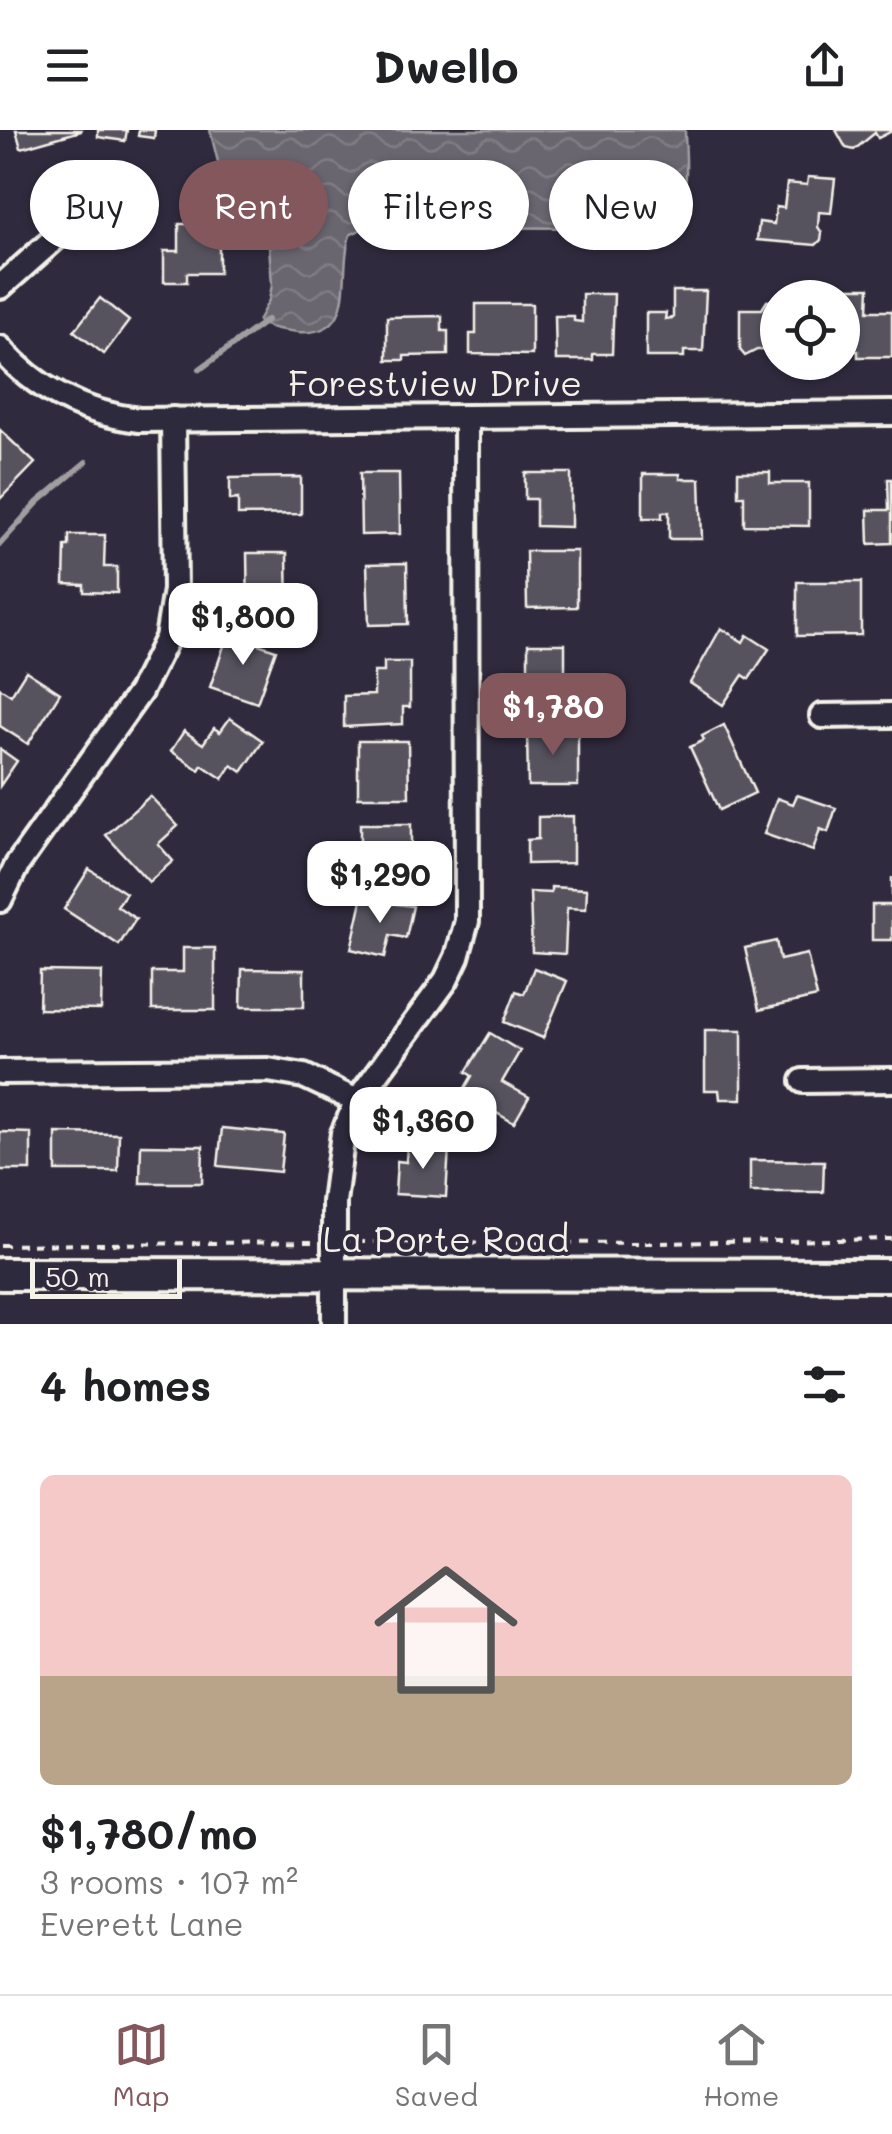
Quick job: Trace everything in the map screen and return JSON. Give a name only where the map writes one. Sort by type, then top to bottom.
[{"type":"street","points":[[0,287],[42,250]]},
{"type":"street","name":"Forestview Drive","points":[[0,348],[48,390],[91,411],[139,420],[892,412]]},
{"type":"street","points":[[334,1324],[334,1242],[343,1133],[357,1101],[446,980],[467,921],[466,417]]},
{"type":"street","points":[[0,900],[17,864],[140,692],[167,638],[175,590],[174,419]]},
{"type":"street","points":[[822,716],[892,716]]},
{"type":"street","points":[[0,1072],[268,1070],[304,1076],[357,1101]]},
{"type":"street","points":[[804,1081],[892,1080]]},
{"type":"street","name":"La Porte Road","points":[[0,1274],[892,1274]]},
{"type":"path","points":[[0,1244],[892,1240]]},
{"type":"water","points":[[210,130],[685,130],[686,160],[549,160],[549,228],[529,228],[529,160],[348,160],[348,245],[343,300],[330,324],[317,331],[297,332],[258,321],[272,285],[269,250],[328,250],[328,160],[218,160]]},
{"type":"building","points":[[16,130],[81,130],[81,131],[21,148]]},
{"type":"building","points":[[98,130],[127,130],[125,141],[98,137]]},
{"type":"building","points":[[139,130],[155,130],[154,138],[138,136]]},
{"type":"building","points":[[836,130],[892,131],[878,138],[875,133],[854,150],[846,148]]},
{"type":"building","points":[[808,177],[835,179],[831,213],[819,212],[821,240],[816,245],[757,240],[759,222],[774,224],[776,207],[784,208],[787,183],[807,185]]},
{"type":"building","points":[[219,250],[219,273],[187,273],[187,282],[164,282],[164,251]]},
{"type":"building","points":[[860,288],[869,288],[868,311],[892,311],[892,357],[860,357]]},
{"type":"building","points":[[673,291],[706,291],[703,351],[684,351],[684,357],[646,357],[646,313],[666,313],[665,319],[673,318]]},
{"type":"building","points":[[582,294],[614,294],[612,354],[593,354],[593,360],[556,360],[555,316],[574,316],[574,321],[582,322]]},
{"type":"building","points":[[100,298],[129,321],[104,354],[74,331]]},
{"type":"building","points":[[476,304],[532,304],[532,355],[470,354],[470,334],[476,334]]},
{"type":"building","points":[[740,309],[760,309],[760,350],[745,356],[740,350]]},
{"type":"building","points":[[442,316],[442,331],[448,331],[448,355],[387,360],[387,317]]},
{"type":"building","points":[[0,430],[35,463],[0,499]]},
{"type":"building","points":[[738,472],[770,472],[770,483],[809,483],[809,526],[744,525],[744,496],[738,496]]},
{"type":"building","points":[[360,473],[399,473],[400,534],[361,535]]},
{"type":"building","points":[[525,473],[571,473],[571,527],[536,526],[536,499],[525,499]]},
{"type":"building","points":[[643,474],[680,474],[680,479],[700,479],[702,539],[669,539],[669,512],[662,512],[662,518],[643,518]]},
{"type":"building","points":[[301,477],[301,514],[238,515],[238,499],[230,500],[230,478]]},
{"type":"building","points":[[888,479],[892,479],[892,543],[869,544],[868,510],[889,510]]},
{"type":"building","points":[[69,535],[105,535],[104,567],[117,567],[117,593],[84,592],[84,585],[64,584]]},
{"type":"building","points":[[526,551],[577,551],[577,607],[527,608]]},
{"type":"building","points":[[247,553],[287,553],[288,614],[248,615]]},
{"type":"building","points":[[407,563],[408,624],[369,625],[367,564]]},
{"type":"building","points":[[797,582],[861,582],[861,635],[797,636]]},
{"type":"building","points":[[721,628],[743,642],[747,635],[769,649],[749,679],[743,675],[723,705],[690,683]]},
{"type":"building","points":[[228,634],[276,650],[257,703],[210,687]]},
{"type":"building","points":[[528,644],[565,644],[565,693],[528,693]]},
{"type":"building","points":[[384,662],[410,662],[410,707],[403,707],[403,724],[344,727],[344,696],[374,695],[374,672],[384,672]]},
{"type":"building","points":[[26,671],[60,693],[28,744],[0,726],[0,688],[11,695]]},
{"type":"building","points":[[230,718],[263,741],[242,772],[232,765],[223,779],[202,765],[199,770],[171,751],[184,731],[203,744],[214,728],[220,732]]},
{"type":"building","points":[[724,725],[755,793],[719,810],[690,747]]},
{"type":"building","points":[[527,730],[578,730],[578,786],[528,786]]},
{"type":"building","points":[[358,741],[408,741],[409,797],[358,797]]},
{"type":"building","points":[[0,749],[17,761],[0,786]]},
{"type":"building","points":[[797,795],[836,808],[828,832],[820,829],[813,851],[764,834],[777,798],[793,804]]},
{"type":"building","points":[[150,796],[178,826],[158,844],[173,861],[149,882],[106,835]]},
{"type":"building","points":[[573,816],[573,863],[527,864],[527,840],[538,839],[538,817]]},
{"type":"building","points":[[360,824],[411,824],[411,879],[360,880]]},
{"type":"building","points":[[89,869],[126,893],[117,906],[136,919],[119,945],[64,909]]},
{"type":"building","points":[[551,887],[587,889],[586,909],[567,908],[565,954],[532,952],[530,892],[551,893]]},
{"type":"building","points":[[362,900],[413,906],[406,938],[390,935],[385,957],[351,949]]},
{"type":"building","points":[[872,905],[892,905],[892,940],[872,940]]},
{"type":"building","points":[[776,941],[780,960],[807,954],[817,997],[759,1010],[745,948]]},
{"type":"building","points":[[183,948],[215,948],[215,1010],[152,1010],[152,972],[183,972]]},
{"type":"building","points":[[534,968],[567,981],[543,1038],[504,1022],[516,991],[524,994]]},
{"type":"building","points":[[242,969],[304,970],[304,1007],[241,1007]]},
{"type":"building","points":[[40,971],[102,972],[101,1010],[39,1009]]},
{"type":"building","points":[[705,1030],[742,1030],[742,1099],[720,1099],[719,1090],[705,1090]]},
{"type":"building","points":[[490,1033],[520,1051],[502,1082],[529,1097],[514,1123],[462,1093],[472,1076],[466,1072]]},
{"type":"building","points":[[222,1128],[284,1134],[280,1172],[218,1166]]},
{"type":"building","points":[[0,1132],[31,1133],[31,1170],[0,1170]]},
{"type":"building","points":[[56,1133],[119,1134],[118,1171],[56,1171]]},
{"type":"building","points":[[407,1144],[449,1147],[446,1197],[395,1194],[397,1161],[406,1162]]},
{"type":"building","points":[[141,1145],[203,1146],[202,1183],[140,1183]]},
{"type":"building","points":[[750,1160],[824,1161],[823,1192],[750,1192]]},
{"type":"waterway","points":[[200,369],[267,320]]},
{"type":"waterway","points":[[0,544],[38,502],[86,462]]}]
